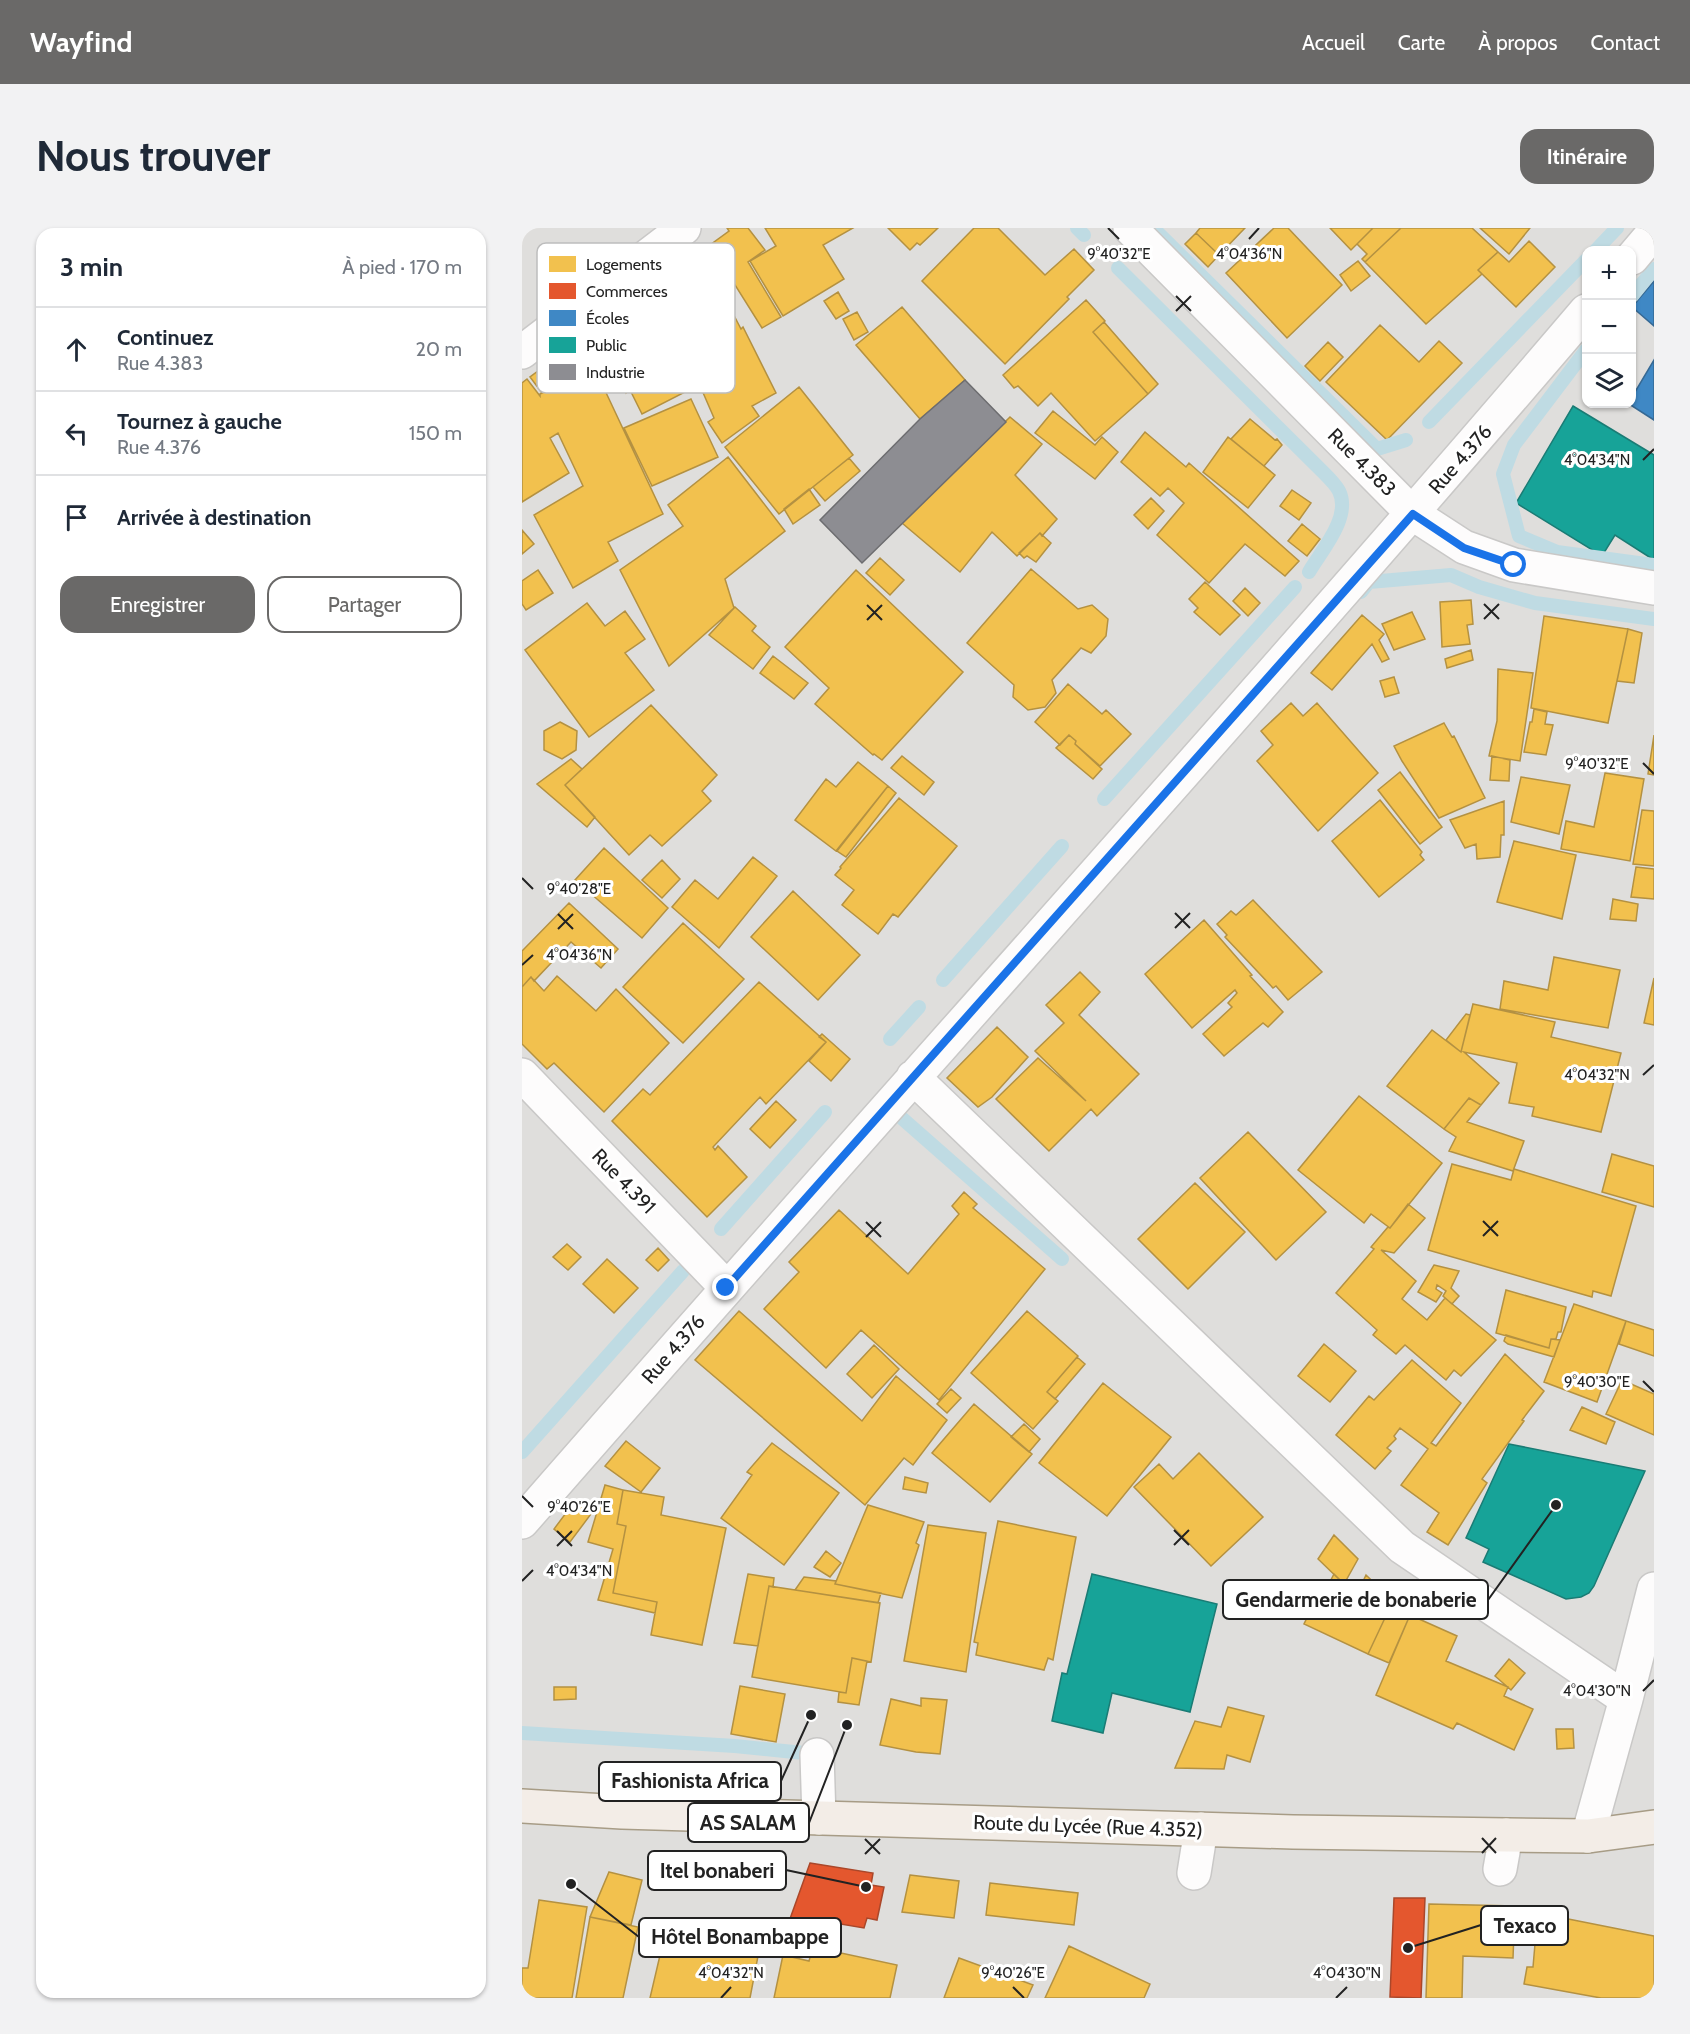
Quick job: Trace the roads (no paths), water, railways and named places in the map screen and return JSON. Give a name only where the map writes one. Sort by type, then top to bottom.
[{"type":"main road","name":"Route du Lycée (Rue 4.352)","points":[[522,1806],[622,1812],[819,1818],[1506,1835],[1588,1836],[1654,1827]]},
{"type":"street","points":[[664,243],[684,228]]},
{"type":"street","name":"Rue 4.383","points":[[1130,228],[1413,514],[1464,548],[1514,565],[1654,588]]},
{"type":"street","points":[[1636,253],[1654,232]]},
{"type":"street","name":"Rue 4.376","points":[[522,1522],[726,1288],[1413,514],[1582,317]]},
{"type":"street","points":[[522,352],[537,341]]},
{"type":"street","name":"Rue 4.391","points":[[522,1075],[726,1288]]},
{"type":"street","points":[[914,1077],[1402,1547],[1626,1699]]},
{"type":"street","points":[[1588,1836],[1654,1589]]},
{"type":"street","points":[[817,1755],[819,1818]]},
{"type":"street","points":[[1194,1873],[1201,1829]]},
{"type":"street","points":[[1500,1869],[1506,1835]]},
{"type":"waterway","points":[[1077,228],[1084,235]]},
{"type":"waterway","points":[[1153,228],[1377,449],[1406,440]]},
{"type":"waterway","points":[[1600,246],[1617,228]]},
{"type":"waterway","points":[[1429,422],[1582,264]]},
{"type":"waterway","points":[[1118,268],[1338,489],[1342,501],[1338,523],[1309,572]]},
{"type":"waterway","points":[[1636,291],[1654,269]]},
{"type":"waterway","points":[[1583,354],[1514,445],[1503,474],[1519,536],[1557,552],[1654,565]]},
{"type":"waterway","points":[[1361,592],[1369,582],[1451,575],[1479,587],[1535,603],[1654,619]]},
{"type":"waterway","points":[[1104,799],[1295,587]]},
{"type":"waterway","points":[[943,980],[1062,846]]},
{"type":"waterway","points":[[890,1039],[919,1007]]},
{"type":"waterway","points":[[721,1229],[825,1112]]},
{"type":"waterway","points":[[889,1121],[896,1113],[1062,1259]]},
{"type":"waterway","points":[[522,1452],[683,1271]]},
{"type":"waterway","points":[[522,1733],[735,1746],[804,1753]]},
{"type":"place","name":"Gendarmerie de bonaberie","points":[[1556,1505]]},
{"type":"place","name":"Fashionista Africa","points":[[811,1715]]},
{"type":"place","name":"AS SALAM","points":[[847,1725]]},
{"type":"place","name":"Hôtel Bonambappe","points":[[571,1884]]},
{"type":"place","name":"Itel bonaberi","points":[[866,1887]]},
{"type":"place","name":"Texaco","points":[[1408,1948]]}]
